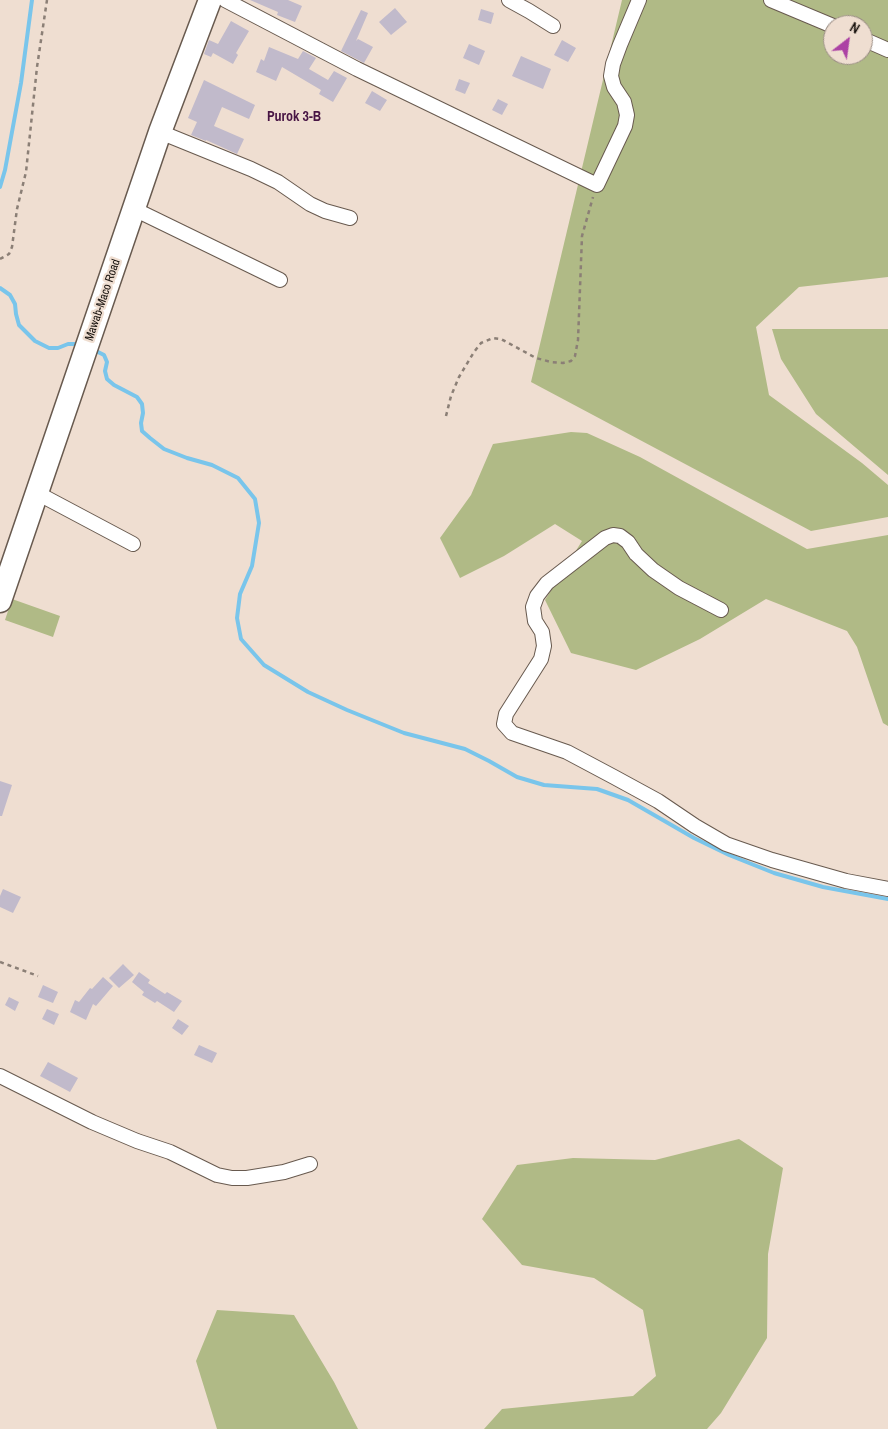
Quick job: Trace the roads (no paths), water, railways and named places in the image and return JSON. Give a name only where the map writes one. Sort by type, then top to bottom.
[{"type":"main road","name":"Mawab-Maco Road","points":[[0,600],[160,132],[210,0]]},
{"type":"street","points":[[225,0],[366,73],[597,185],[625,126],[627,115],[624,102],[614,87],[611,76],[613,64],[639,0]]},
{"type":"street","points":[[509,0],[553,26]]},
{"type":"street","points":[[771,0],[823,22]]},
{"type":"street","points":[[873,43],[888,50]]},
{"type":"street","points":[[160,132],[251,168],[278,182],[310,204],[325,211],[350,218]]},
{"type":"street","points":[[134,209],[280,280]]},
{"type":"street","points":[[37,493],[134,544]]},
{"type":"street","points":[[721,610],[678,588],[636,554],[628,542],[620,536],[613,535],[605,538],[547,583],[537,596],[533,607],[535,621],[542,632],[544,646],[541,659],[506,714],[504,724],[512,733],[567,752],[614,777],[658,801],[694,826],[726,844],[772,860],[837,878],[888,889]]},
{"type":"street","points":[[0,1076],[92,1122],[137,1141],[170,1152],[217,1175],[246,1178],[284,1172],[310,1164]]},
{"type":"waterway","points":[[0,187],[5,170],[21,83],[32,0]]},
{"type":"waterway","points":[[0,288],[10,295],[15,304],[19,325],[35,341],[49,348],[77,344]]},
{"type":"waterway","points":[[96,351],[104,355],[107,362],[105,371],[107,379],[114,385],[137,397],[142,404],[142,431],[164,449],[212,465],[238,478],[255,499],[259,523],[252,566],[240,594],[237,618],[241,639],[264,665],[308,692],[347,710],[404,733],[465,749],[517,777],[544,785],[597,789],[628,800],[694,838],[729,855],[774,873],[823,887],[888,899]]},
{"type":"district","name":"Purok 3-B","points":[[294,117]]}]
